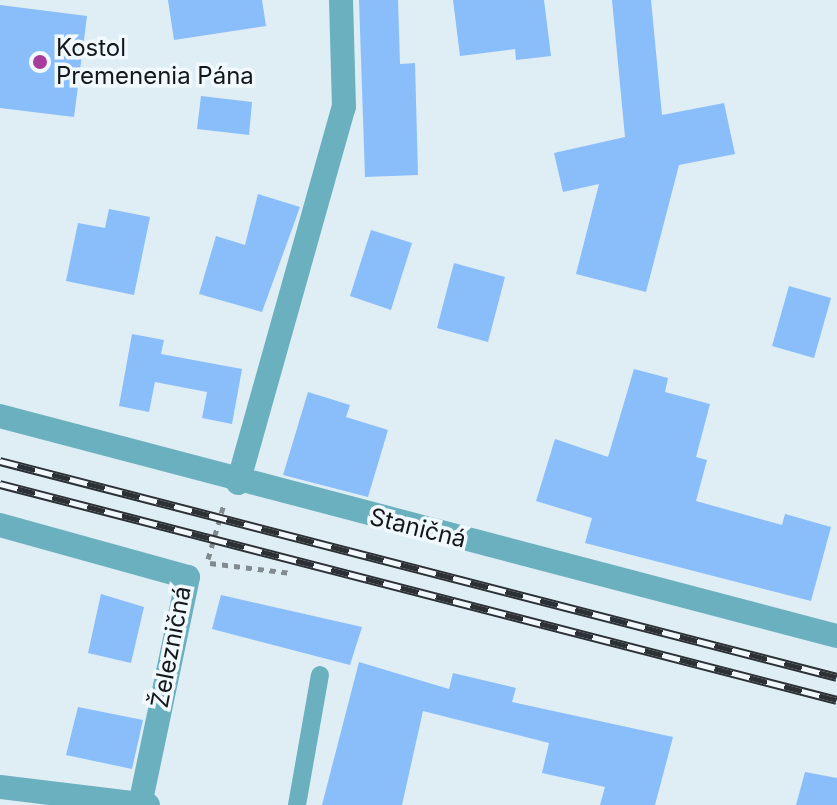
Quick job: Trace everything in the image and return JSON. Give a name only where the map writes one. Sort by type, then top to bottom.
[{"type":"street","points":[[238,483],[344,107],[341,0]]},
{"type":"street","name":"Staničná","points":[[0,416],[238,483],[837,636]]},
{"type":"street","name":"Železničná","points":[[0,525],[188,577],[144,804]]},
{"type":"street","points":[[0,787],[144,804]]},
{"type":"lane","points":[[297,805],[320,675]]},
{"type":"path","points":[[209,563],[221,509],[238,483]]},
{"type":"path","points":[[188,577],[209,563],[291,573]]},
{"type":"building","points":[[168,0],[262,0],[266,26],[174,40]]},
{"type":"building","points":[[359,0],[398,0],[400,64],[415,63],[418,175],[365,177]]},
{"type":"building","points":[[453,0],[544,0],[551,56],[516,60],[515,49],[460,56]]},
{"type":"building","points":[[612,0],[651,0],[662,115],[724,103],[735,154],[679,165],[646,292],[576,274],[599,184],[563,192],[554,153],[625,137]]},
{"type":"building","name":"Kostol Premenenia Pána","points":[[0,5],[87,16],[74,117],[0,108]]},
{"type":"building","points":[[201,96],[252,102],[249,135],[197,129]]},
{"type":"building","points":[[258,194],[300,207],[262,312],[199,294],[216,236],[245,245]]},
{"type":"building","points":[[109,209],[150,217],[134,295],[66,281],[78,223],[105,228]]},
{"type":"building","points":[[371,230],[412,243],[391,310],[350,296]]},
{"type":"building","points":[[454,263],[505,277],[488,342],[437,328]]},
{"type":"building","points":[[789,286],[831,298],[814,358],[772,346]]},
{"type":"building","points":[[132,334],[164,340],[161,354],[242,369],[232,424],[202,418],[207,392],[155,382],[149,412],[119,406]]},
{"type":"building","points":[[634,369],[668,378],[665,392],[710,404],[696,457],[707,460],[696,501],[782,525],[785,514],[831,527],[811,601],[585,543],[592,518],[536,501],[555,439],[608,457]]},
{"type":"building","points":[[308,392],[350,405],[346,417],[388,430],[368,497],[283,475]]},
{"type":"building","points":[[101,594],[144,607],[131,663],[88,653]]},
{"type":"building","points":[[221,595],[362,627],[350,665],[212,629]]},
{"type":"building","points":[[359,662],[449,689],[453,673],[516,688],[512,702],[673,737],[655,805],[600,805],[605,787],[542,773],[549,743],[423,711],[402,805],[322,805]]},
{"type":"building","points":[[78,707],[143,720],[132,769],[66,755]]},
{"type":"building","points":[[805,772],[837,778],[837,805],[796,805]]},
{"type":"railway","points":[[0,461],[837,677]]},
{"type":"railway","points":[[0,484],[837,700]]},
{"type":"place","name":"Kostol Premenenia Pána","points":[[40,62]]}]
